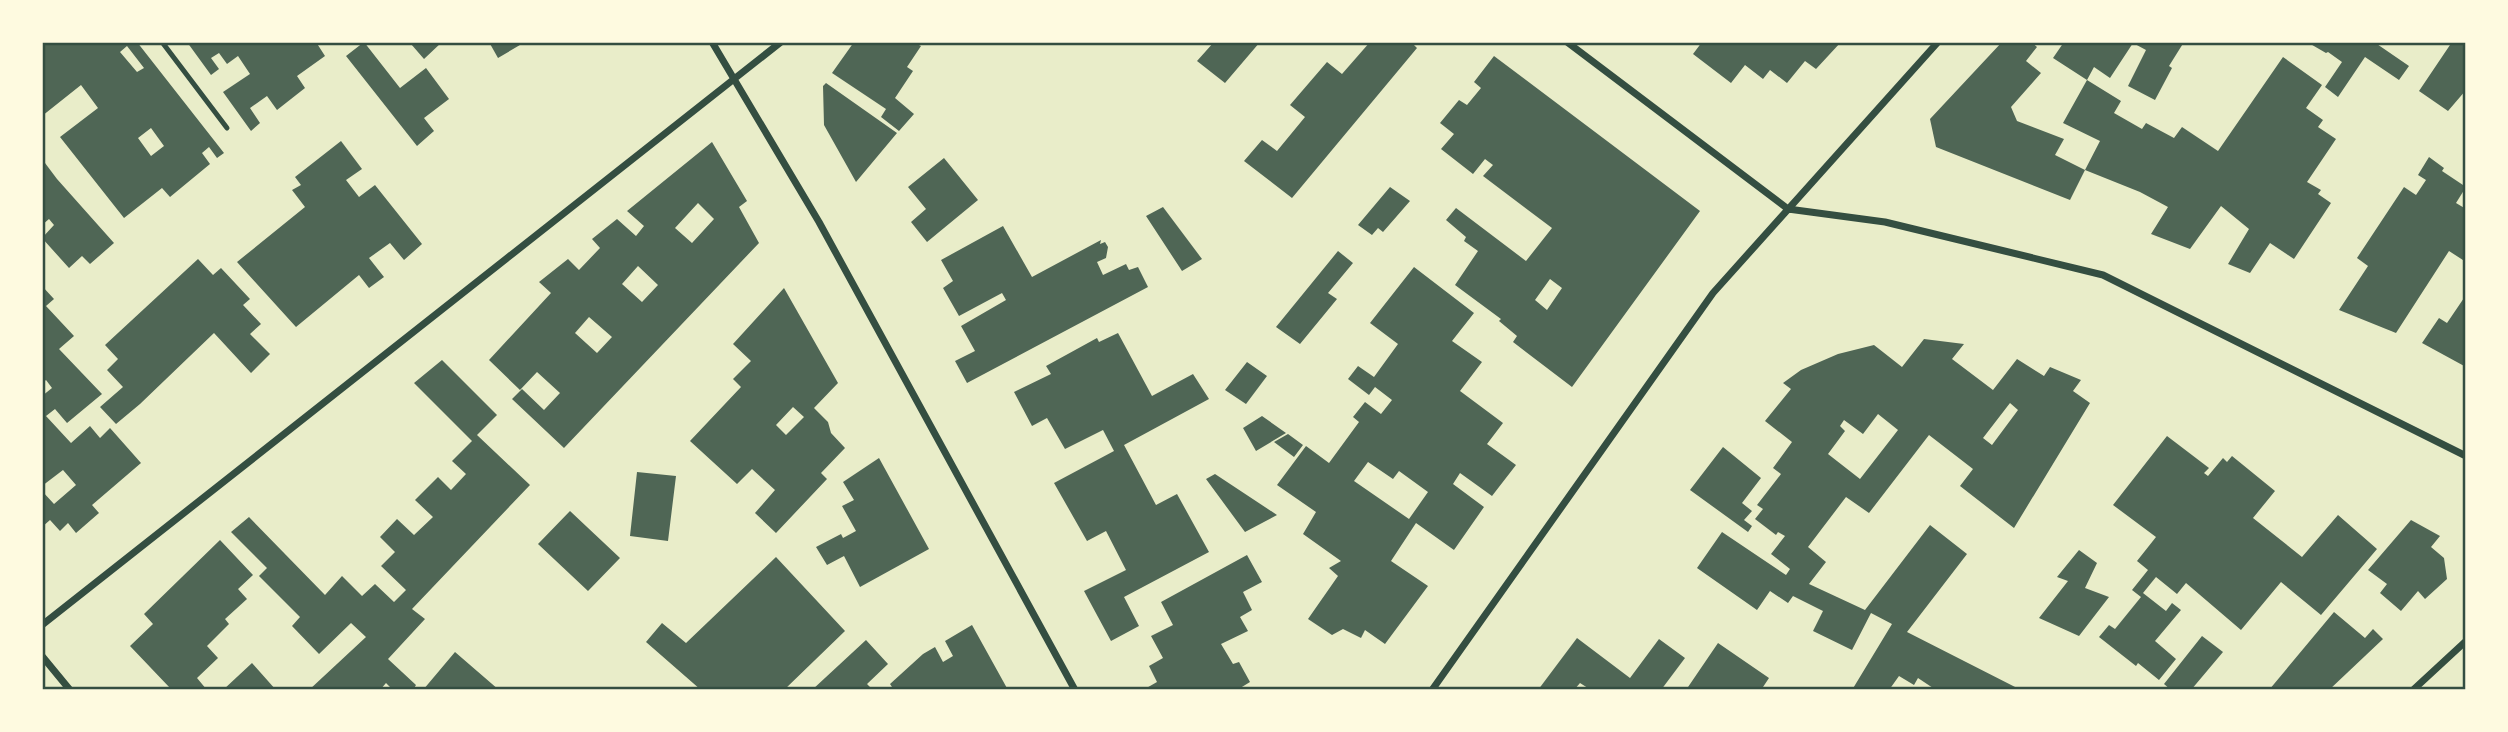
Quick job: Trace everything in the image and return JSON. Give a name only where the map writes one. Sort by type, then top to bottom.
[{"type":"street","points":[[712,42],[819,222],[1075,690]]},
{"type":"street","points":[[42,625],[781,42]]},
{"type":"street","points":[[1567,42],[1788,209],[1885,222],[2103,275],[2466,456]]},
{"type":"street","points":[[1432,690],[1713,293],[1938,42]]},
{"type":"street","points":[[2413,690],[2466,641]]},
{"type":"street","points":[[42,656],[70,690]]},
{"type":"lane","points":[[162,42],[227,128]]},
{"type":"building","points":[[42,42],[137,42],[224,153],[217,158],[209,147],[202,153],[210,164],[170,197],[162,188],[124,218],[60,137],[98,108],[81,85],[42,116]],"holes":[[[127,46],[144,68],[137,72],[120,52]],[[151,128],[164,146],[151,156],[138,138]]]},
{"type":"building","points":[[187,42],[316,42],[325,56],[297,76],[305,88],[277,110],[267,96],[250,108],[260,123],[251,131],[223,92],[250,74],[238,56],[227,64],[219,53],[211,58],[219,69],[211,75]]},
{"type":"building","points":[[364,42],[400,88],[426,68],[449,99],[424,118],[434,131],[417,146],[346,56]]},
{"type":"building","points":[[442,42],[424,59],[411,44]]},
{"type":"building","points":[[489,42],[525,42],[498,58]]},
{"type":"building","points":[[854,42],[918,42],[921,46],[907,67],[913,71],[895,98],[914,114],[899,131],[881,117],[886,109],[832,73]]},
{"type":"building","points":[[1214,42],[1260,42],[1225,83],[1197,61]]},
{"type":"building","points":[[1370,42],[1411,42],[1417,48],[1292,198],[1244,161],[1262,140],[1277,151],[1305,117],[1290,105],[1327,62],[1342,74]]},
{"type":"building","points":[[1702,42],[1841,42],[1816,69],[1805,61],[1787,83],[1770,70],[1763,79],[1745,65],[1731,83],[1693,54]]},
{"type":"building","points":[[2002,42],[2031,42],[2037,47],[2026,61],[2041,73],[2011,107],[2017,121],[2064,139],[2055,155],[2085,170],[2070,200],[1936,147],[1930,119]]},
{"type":"building","points":[[2064,42],[2184,42],[2169,66],[2172,68],[2155,100],[2128,86],[2146,50],[2133,43],[2110,78],[2094,67],[2087,80],[2053,58]]},
{"type":"building","points":[[2307,42],[2374,42],[2409,66],[2399,80],[2365,57],[2338,97],[2325,87],[2342,62]]},
{"type":"building","points":[[2452,42],[2466,42],[2466,90],[2448,111],[2419,91]]},
{"type":"building","points":[[1494,56],[1700,211],[1572,387],[1513,342],[1517,336],[1499,321],[1501,319],[1455,285],[1478,251],[1464,241],[1466,237],[1446,220],[1456,208],[1526,261],[1552,228],[1483,176],[1493,165],[1485,159],[1473,174],[1441,149],[1454,134],[1440,123],[1459,100],[1467,105],[1481,88],[1474,82]],"holes":[[[1550,279],[1562,288],[1547,310],[1535,300]]]},
{"type":"building","points":[[2283,57],[2322,85],[2306,108],[2323,120],[2318,127],[2336,139],[2307,182],[2321,190],[2318,194],[2331,203],[2294,259],[2270,243],[2250,273],[2228,264],[2249,229],[2221,206],[2190,249],[2151,234],[2168,207],[2140,192],[2085,170],[2100,141],[2063,123],[2087,80],[2121,101],[2114,113],[2142,129],[2146,123],[2174,138],[2182,127],[2218,151]]},
{"type":"building","points":[[826,83],[897,133],[856,182],[824,125],[823,86]]},
{"type":"building","points":[[341,141],[362,169],[346,180],[359,197],[375,185],[422,244],[404,260],[390,243],[369,258],[384,277],[369,288],[359,275],[296,327],[237,262],[305,207],[292,190],[301,185],[295,177]]},
{"type":"building","points":[[712,142],[747,201],[739,207],[759,243],[564,448],[512,399],[522,389],[544,410],[560,393],[537,372],[520,390],[489,360],[551,293],[539,282],[568,259],[579,270],[600,248],[592,239],[617,219],[636,236],[644,226],[627,211]],"holes":[[[698,203],[714,219],[692,243],[675,228]],[[638,266],[658,285],[642,302],[622,284]],[[589,317],[612,337],[597,353],[575,333]]]},
{"type":"building","points":[[2429,157],[2444,168],[2442,171],[2466,187],[2456,203],[2466,209],[2466,262],[2449,251],[2396,333],[2339,310],[2368,266],[2357,258],[2404,187],[2416,195],[2426,180],[2418,175]]},
{"type":"building","points":[[944,158],[978,200],[927,242],[911,222],[926,209],[908,187]]},
{"type":"building","points":[[42,159],[114,243],[90,264],[82,256],[69,268],[42,238],[54,225],[49,219],[42,225]]},
{"type":"building","points":[[1390,187],[1410,201],[1383,232],[1378,228],[1372,235],[1358,225]]},
{"type":"building","points":[[1163,207],[1202,259],[1182,271],[1146,216]]},
{"type":"building","points":[[1003,226],[1032,277],[1101,240],[1100,244],[1105,242],[1108,247],[1106,258],[1097,262],[1103,275],[1126,264],[1129,270],[1138,267],[1148,287],[967,383],[955,361],[975,351],[961,326],[1006,300],[1002,293],[959,316],[943,288],[953,281],[941,260]]},
{"type":"building","points":[[1338,251],[1353,263],[1328,293],[1337,299],[1300,344],[1276,327]]},
{"type":"building","points":[[198,259],[213,275],[221,268],[250,299],[243,305],[261,324],[250,334],[270,354],[251,373],[214,333],[116,424],[100,407],[123,387],[107,370],[118,359],[105,345]]},
{"type":"building","points":[[1414,267],[1474,313],[1452,341],[1482,362],[1460,391],[1503,423],[1487,444],[1516,465],[1492,496],[1460,473],[1453,484],[1484,507],[1454,550],[1416,523],[1391,561],[1428,586],[1385,644],[1365,630],[1361,638],[1343,629],[1332,635],[1308,619],[1338,576],[1329,568],[1341,561],[1303,534],[1316,512],[1277,485],[1306,446],[1329,463],[1359,422],[1353,417],[1365,402],[1381,414],[1392,400],[1375,387],[1369,395],[1348,379],[1358,366],[1374,377],[1398,344],[1370,323]],"holes":[[[1368,462],[1393,479],[1399,471],[1428,492],[1409,519],[1354,481]]]},
{"type":"building","points":[[42,286],[54,299],[46,306],[74,336],[59,349],[102,394],[67,423],[55,409],[46,416],[71,443],[90,426],[100,438],[110,428],[141,463],[92,505],[99,513],[76,533],[68,523],[60,531],[50,520],[42,527],[42,491],[54,504],[76,485],[63,470],[42,486],[42,396],[52,388],[46,380],[42,383]]},
{"type":"building","points":[[784,288],[838,383],[814,408],[828,422],[831,433],[845,448],[821,473],[827,479],[776,533],[755,513],[775,490],[752,469],[737,484],[690,441],[741,387],[733,379],[751,361],[733,344]],"holes":[[[793,407],[804,417],[786,435],[776,425]]]},
{"type":"building","points":[[2466,295],[2466,367],[2422,343],[2439,318],[2447,323]]},
{"type":"building","points":[[1118,333],[1152,396],[1193,374],[1209,399],[1124,445],[1156,505],[1177,494],[1209,552],[1124,597],[1139,626],[1111,641],[1084,591],[1126,570],[1106,531],[1087,541],[1054,483],[1114,451],[1103,430],[1065,449],[1047,418],[1032,426],[1014,392],[1051,374],[1046,366],[1097,338],[1099,342]]},
{"type":"building","points":[[1924,339],[1964,344],[1952,359],[1993,390],[2017,359],[2044,376],[2050,367],[2081,380],[2073,391],[2090,403],[2014,528],[1960,486],[1973,469],[1929,435],[1869,513],[1846,497],[1808,547],[1826,562],[1809,584],[1865,610],[1930,525],[1967,554],[1907,632],[2021,690],[1936,690],[1918,678],[1914,685],[1899,676],[1889,690],[1852,690],[1892,624],[1871,613],[1852,650],[1813,631],[1823,611],[1793,596],[1788,603],[1770,591],[1757,610],[1697,568],[1722,532],[1786,575],[1790,569],[1771,554],[1785,536],[1778,532],[1776,535],[1755,519],[1763,509],[1757,505],[1781,474],[1773,468],[1792,442],[1765,421],[1791,389],[1783,383],[1801,370],[1838,354],[1874,345],[1902,367]],"holes":[[[2010,403],[2018,410],[1992,445],[1983,438]],[[1878,414],[1898,430],[1860,479],[1828,454],[1845,431],[1840,426],[1844,420],[1863,434]]]},
{"type":"building","points":[[442,360],[497,415],[477,435],[530,485],[412,609],[425,619],[388,659],[416,685],[413,690],[393,690],[386,683],[380,690],[309,690],[366,637],[351,623],[319,654],[292,626],[300,617],[259,576],[267,568],[231,532],[249,517],[325,595],[342,576],[362,596],[375,584],[394,602],[406,590],[381,566],[395,552],[380,537],[397,519],[414,535],[433,517],[415,500],[438,477],[451,490],[466,474],[452,461],[472,441],[414,383]]},
{"type":"building","points":[[1247,362],[1267,376],[1246,404],[1225,390]]},
{"type":"building","points":[[1262,416],[1286,433],[1256,451],[1243,428]]},
{"type":"building","points":[[1288,434],[1303,445],[1294,457],[1274,442]]},
{"type":"building","points":[[2167,436],[2209,468],[2204,473],[2208,476],[2223,458],[2227,462],[2232,456],[2275,491],[2253,518],[2302,557],[2338,515],[2377,549],[2321,615],[2281,582],[2241,630],[2186,583],[2177,594],[2156,577],[2143,593],[2166,611],[2172,603],[2181,610],[2155,641],[2176,659],[2159,680],[2099,637],[2109,625],[2115,629],[2141,597],[2132,590],[2148,570],[2137,561],[2156,537],[2113,505]]},
{"type":"building","points":[[1723,447],[1761,478],[1742,503],[1752,511],[1744,520],[1752,526],[1748,532],[1690,490]]},
{"type":"building","points":[[879,458],[929,549],[860,587],[844,556],[827,565],[816,547],[841,534],[843,538],[856,531],[842,506],[854,500],[843,482]]},
{"type":"building","points":[[637,472],[676,476],[668,541],[630,536]]},
{"type":"building","points":[[1215,474],[1277,515],[1245,532],[1206,479]]},
{"type":"building","points":[[570,511],[620,558],[588,591],[538,544]]},
{"type":"building","points":[[2411,520],[2440,536],[2431,547],[2444,558],[2447,579],[2425,599],[2418,591],[2401,611],[2380,593],[2387,584],[2368,570]]},
{"type":"building","points":[[220,540],[253,575],[238,589],[247,599],[225,619],[229,624],[207,646],[218,658],[197,678],[207,690],[168,690],[170,688],[130,646],[153,624],[144,614]]},
{"type":"building","points":[[2079,550],[2097,563],[2085,588],[2109,597],[2079,636],[2039,618],[2068,581],[2057,577]]},
{"type":"building","points":[[1247,555],[1262,582],[1243,592],[1252,610],[1240,617],[1248,631],[1221,644],[1233,664],[1239,662],[1250,682],[1237,690],[1143,690],[1157,682],[1149,666],[1163,658],[1151,636],[1173,625],[1161,602]]},
{"type":"building","points":[[776,557],[845,631],[784,690],[701,690],[646,642],[662,623],[686,643]]},
{"type":"building","points":[[2334,612],[2365,638],[2373,629],[2383,639],[2329,690],[2269,690]]},
{"type":"building","points":[[972,625],[1008,690],[894,690],[890,684],[923,654],[935,647],[943,662],[953,656],[945,641]]},
{"type":"building","points":[[2202,636],[2223,652],[2191,690],[2171,690],[2164,684]]},
{"type":"building","points":[[1577,638],[1630,678],[1659,639],[1685,658],[1661,690],[1591,690],[1580,683],[1574,690],[1538,690]]},
{"type":"building","points":[[866,640],[888,664],[867,684],[873,690],[812,690]]},
{"type":"building","points":[[1718,643],[1769,678],[1761,690],[1686,690]]},
{"type":"building","points":[[455,652],[499,690],[423,690]]},
{"type":"building","points":[[252,663],[276,690],[223,690]]}]
